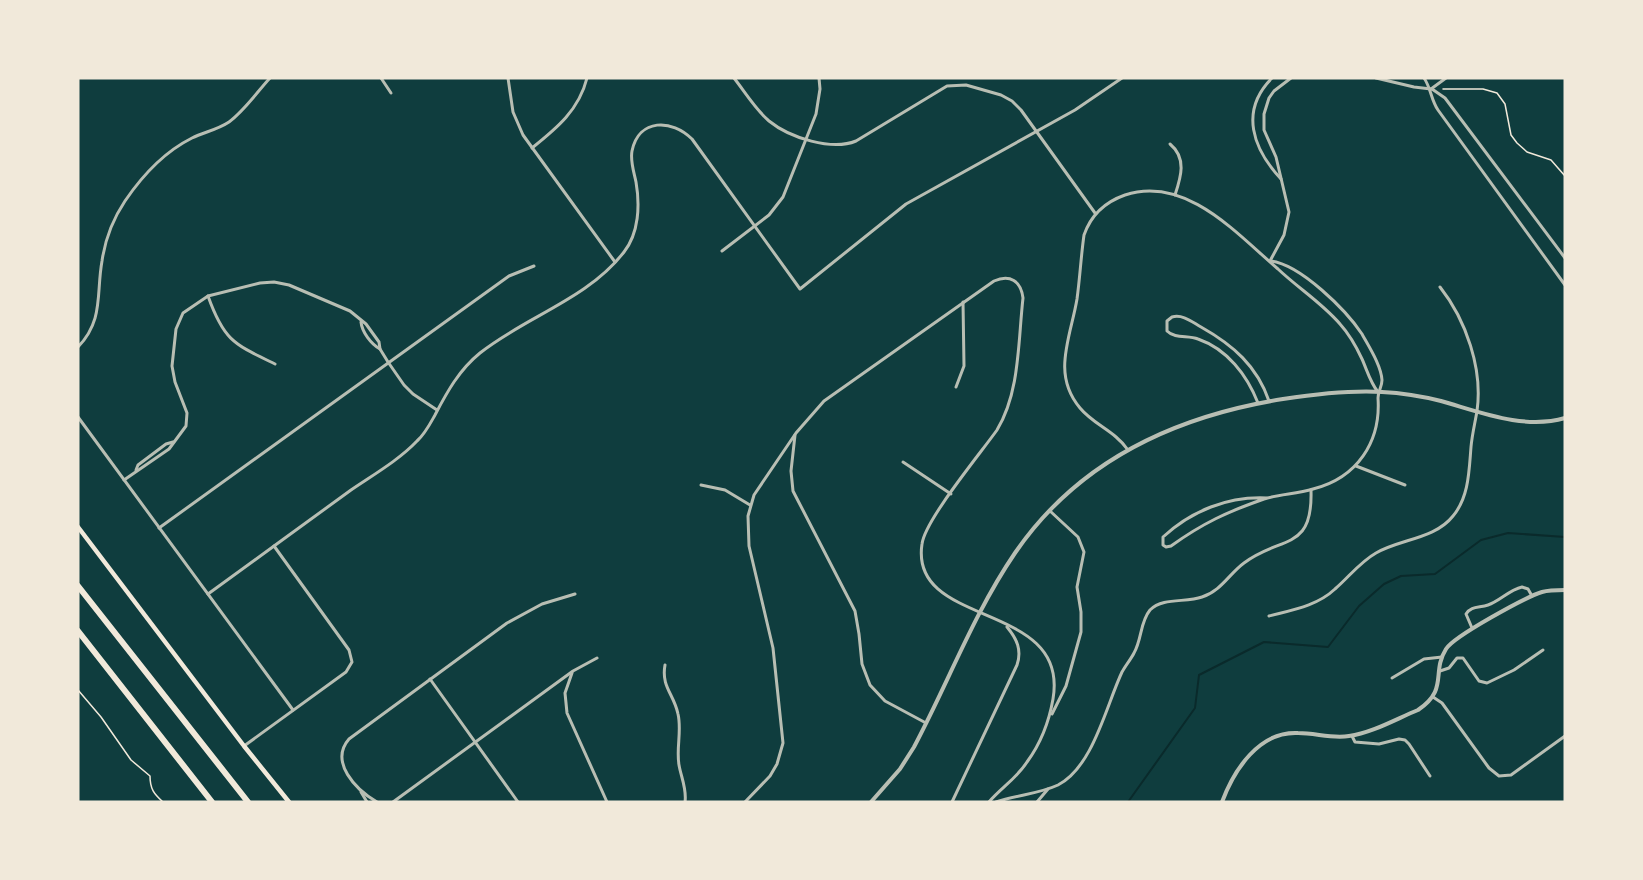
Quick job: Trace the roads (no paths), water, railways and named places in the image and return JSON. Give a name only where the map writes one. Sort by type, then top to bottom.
[{"type":"highway","points":[[78,586],[248,802]]},
{"type":"highway","points":[[78,631],[212,802]]},
{"type":"main road","points":[[78,527],[289,802]]},
{"type":"street","points":[[78,347],[87,336],[97,314],[102,260],[110,231],[132,190],[156,164],[183,143],[231,121],[270,78]]},
{"type":"street","points":[[381,78],[391,93]]},
{"type":"street","points":[[508,78],[516,123],[615,262]]},
{"type":"street","points":[[532,148],[567,118],[580,97],[587,78]]},
{"type":"street","points":[[734,78],[770,122],[806,139],[824,144],[846,145],[938,90],[956,84],[1001,95],[1012,101],[1037,131],[1095,213]]},
{"type":"street","points":[[722,251],[769,215],[783,197],[816,114],[820,89],[819,78]]},
{"type":"street","points":[[1272,78],[1259,93],[1252,122],[1257,143],[1267,163],[1281,179]]},
{"type":"street","points":[[1270,261],[1288,223],[1288,201],[1276,157],[1264,130],[1264,114],[1274,91],[1291,78]]},
{"type":"street","points":[[1376,78],[1431,89],[1446,78]]},
{"type":"street","points":[[1419,78],[1445,98],[1565,258]]},
{"type":"street","points":[[1424,78],[1431,89],[1432,99],[1438,110],[1565,285]]},
{"type":"street","points":[[208,594],[418,441],[460,372],[480,352],[576,293],[615,262],[631,240],[636,220],[638,198],[632,151],[640,135],[654,126],[665,124],[676,126],[684,131],[800,289],[906,204],[1075,110],[1119,79]]},
{"type":"street","points":[[1170,144],[1179,154],[1181,162],[1180,179],[1174,195]]},
{"type":"street","points":[[1128,450],[1117,437],[1080,409],[1068,387],[1064,368],[1065,347],[1078,287],[1084,235],[1088,224],[1095,213],[1118,197],[1132,193],[1160,192],[1203,207],[1270,261],[1340,324],[1356,347],[1371,382],[1378,392]]},
{"type":"street","points":[[1267,498],[1242,498],[1210,507],[1169,531],[1163,537],[1163,544],[1166,547],[1171,546],[1215,517],[1267,498],[1311,490],[1335,481],[1356,466],[1374,437],[1378,392],[1382,382],[1366,342],[1338,305],[1308,280],[1283,264],[1270,261]]},
{"type":"street","points":[[159,528],[509,276],[534,266]]},
{"type":"street","points":[[745,802],[770,776],[777,764],[783,743],[773,648],[749,546],[747,526],[750,505],[760,485],[796,433],[824,401],[1002,277],[1011,278],[1018,283],[1023,298],[1008,407],[997,430],[924,533],[921,554],[926,573],[938,589],[1033,639],[1046,653],[1051,663],[1054,683],[1050,718]]},
{"type":"street","points":[[124,480],[136,470],[138,465],[166,444],[179,438],[186,426],[187,413],[175,382],[172,366],[176,329],[183,313],[208,296],[260,283],[274,282],[289,285],[350,311],[366,324],[379,342],[380,349],[388,362],[413,394],[437,410]]},
{"type":"street","points":[[1269,616],[1298,609],[1322,599],[1334,591],[1365,560],[1376,553],[1446,524],[1464,499],[1477,411],[1475,370],[1469,344],[1453,305],[1440,287]]},
{"type":"street","points":[[208,296],[220,327],[231,340],[275,364]]},
{"type":"street","points":[[956,387],[964,366],[963,302]]},
{"type":"street","points":[[1258,403],[1250,385],[1232,361],[1214,347],[1198,339],[1170,334],[1167,331],[1167,321],[1172,317],[1183,317],[1231,345],[1254,372],[1269,401]]},
{"type":"street","points":[[871,802],[900,769],[926,723],[980,612],[1017,551],[1050,511],[1087,478],[1128,450],[1191,421],[1258,403],[1341,391],[1425,397],[1529,422],[1565,418]]},
{"type":"street","points":[[78,417],[293,710]]},
{"type":"street","points":[[796,433],[791,471],[793,491],[855,611],[864,675],[876,694],[885,701],[926,723]]},
{"type":"street","points":[[903,462],[951,494]]},
{"type":"street","points":[[1356,466],[1405,485]]},
{"type":"street","points":[[701,485],[726,490],[750,505]]},
{"type":"street","points":[[996,802],[1049,788],[1068,778],[1084,759],[1123,671],[1139,643],[1142,626],[1150,611],[1157,605],[1168,602],[1184,602],[1205,597],[1226,582],[1244,563],[1294,538],[1308,523],[1311,490]]},
{"type":"street","points":[[989,802],[1027,764],[1066,686],[1081,632],[1077,587],[1084,552],[1078,537],[1050,511]]},
{"type":"street","points":[[244,746],[346,672],[352,662],[349,650],[274,546]]},
{"type":"street","points":[[1472,628],[1466,614],[1471,608],[1491,604],[1507,593],[1522,587],[1528,589],[1532,596]]},
{"type":"street","points":[[1222,802],[1242,763],[1252,752],[1273,737],[1296,732],[1329,737],[1352,736],[1418,710],[1427,704],[1437,690],[1442,657],[1452,642],[1472,628],[1532,596],[1544,591],[1565,590]]},
{"type":"street","points":[[368,802],[341,762],[344,745],[492,633],[524,613],[559,597],[575,594]]},
{"type":"street","points":[[952,802],[1017,665],[1019,658],[1017,642],[1006,626]]},
{"type":"street","points":[[1440,671],[1449,668],[1457,658],[1463,658],[1479,681],[1487,683],[1514,670],[1543,650]]},
{"type":"street","points":[[1392,678],[1424,659],[1442,657]]},
{"type":"street","points":[[393,802],[573,671],[597,658]]},
{"type":"street","points":[[665,665],[665,685],[674,702],[679,720],[678,755],[685,789],[685,802]]},
{"type":"street","points":[[573,671],[565,693],[567,713],[607,802]]},
{"type":"street","points":[[430,679],[518,802]]},
{"type":"street","points":[[1433,697],[1442,703],[1489,768],[1499,776],[1511,775],[1565,736]]},
{"type":"street","points":[[1352,736],[1355,742],[1371,744],[1405,740],[1430,776]]},
{"type":"street","points":[[357,786],[377,802]]},
{"type":"street","points":[[1037,802],[1049,788]]},
{"type":"waterway","points":[[1128,802],[1195,708],[1199,675],[1264,642],[1328,647],[1359,606],[1384,584],[1401,576],[1435,574],[1481,540],[1508,533],[1565,537]]}]
